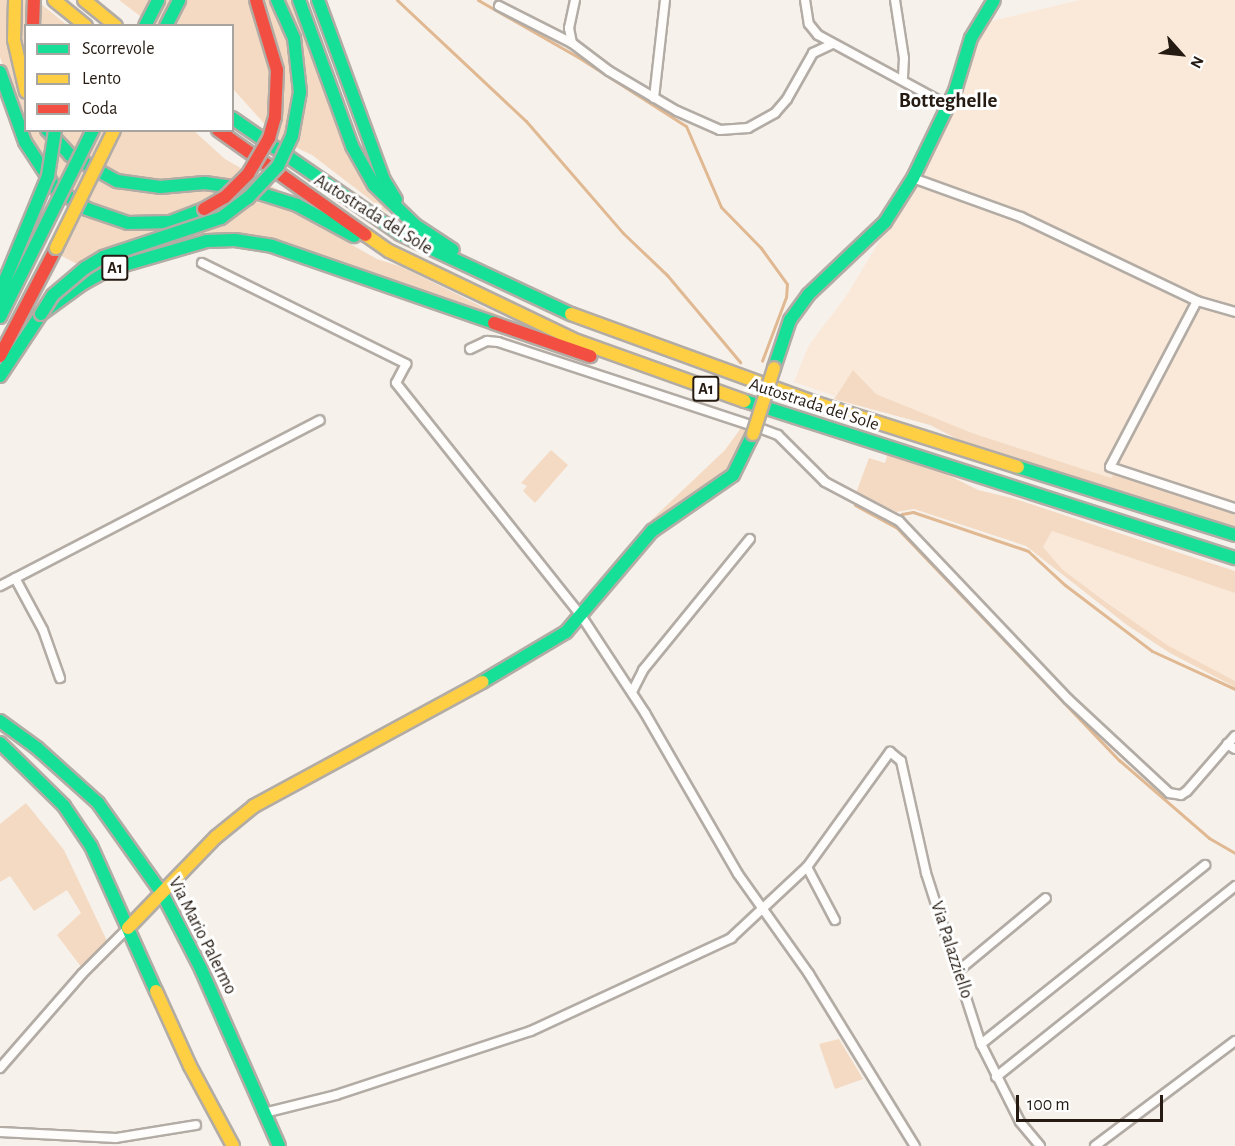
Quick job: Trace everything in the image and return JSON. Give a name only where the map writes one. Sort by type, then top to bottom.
[{"type":"main road","points":[[33,24],[34,0]]},
{"type":"main road","points":[[54,0],[84,24]]},
{"type":"main road","points":[[84,0],[114,24]]},
{"type":"main road","points":[[147,24],[158,0]]},
{"type":"main road","points":[[167,24],[179,0]]},
{"type":"main road","points":[[0,72],[25,142],[55,188],[87,209],[128,223],[170,222],[204,209],[225,197],[248,174],[269,138],[275,117],[277,70],[256,0]]},
{"type":"main road","points":[[41,314],[53,295],[84,268],[104,257],[220,218],[248,198],[278,166],[292,136],[300,92],[294,38],[277,0]]},
{"type":"main road","points":[[299,0],[352,146],[374,185],[407,219],[435,240],[569,313]]},
{"type":"main road","points":[[318,0],[384,180],[407,219]]},
{"type":"main road","points":[[128,928],[216,837],[254,806],[546,645],[582,617],[652,531],[733,475],[754,429],[790,321],[808,295],[885,222],[913,178],[949,106],[971,38],[994,0]]},
{"type":"main road","points":[[15,2],[14,40],[24,83]]},
{"type":"main road","name":"Autostrada del Sole","points":[[234,119],[399,234],[569,313],[813,402],[1235,535]]},
{"type":"main road","points":[[48,132],[70,155],[117,180],[160,187],[206,183],[246,189],[297,205],[337,229],[389,251]]},
{"type":"main road","points":[[0,304],[6,278],[48,176],[55,132]]},
{"type":"main road","points":[[0,317],[92,132]]},
{"type":"main road","points":[[0,356],[113,132]]},
{"type":"main road","name":"Autostrada del Sole","points":[[221,132],[389,251],[493,303],[676,379],[1235,558]]},
{"type":"main road","name":"A1","points":[[0,376],[41,314],[82,284],[118,267],[207,242],[235,240],[272,246],[592,357],[676,379]]},
{"type":"main road","name":"Via Mario Palermo","points":[[0,721],[37,748],[98,803],[162,893],[201,969],[279,1146]]},
{"type":"main road","points":[[0,743],[64,806],[91,846],[190,1066],[233,1146]]},
{"type":"street","points":[[572,43],[569,28],[575,0]]},
{"type":"street","points":[[654,98],[665,0]]},
{"type":"street","points":[[805,0],[809,24],[832,44],[903,79],[949,106]]},
{"type":"street","points":[[895,0],[904,58],[903,79]]},
{"type":"street","points":[[499,6],[572,43],[654,98],[706,127],[731,131],[748,128],[775,113],[813,53],[832,44]]},
{"type":"street","points":[[913,178],[1021,217],[1197,301],[1235,312]]},
{"type":"street","points":[[202,263],[406,364],[396,383],[582,617],[632,692],[738,874],[764,909],[915,1146]]},
{"type":"street","points":[[1197,301],[1110,467],[1235,508]]},
{"type":"street","points":[[470,349],[487,341],[498,342],[754,429],[778,435],[825,482],[896,519],[1076,706],[1169,793],[1181,795],[1187,791],[1231,747],[1235,736]]},
{"type":"street","points":[[0,586],[321,420]]},
{"type":"street","points":[[632,692],[643,670],[750,539]]},
{"type":"street","points":[[15,578],[47,639],[60,678]]},
{"type":"street","name":"Via Palazziello","points":[[807,867],[885,754],[895,752],[902,761],[926,873],[981,1044],[1020,1122],[1040,1146]]},
{"type":"street","points":[[981,1044],[1205,865]]},
{"type":"street","points":[[264,1113],[336,1095],[531,1031],[706,952],[731,938],[807,867],[835,920]]},
{"type":"street","points":[[996,1077],[1235,886]]},
{"type":"street","points":[[958,971],[1046,898]]},
{"type":"street","points":[[0,1068],[82,974],[128,928]]},
{"type":"street","points":[[1095,1146],[1235,1041]]},
{"type":"street","points":[[0,1132],[116,1138],[196,1125]]},
{"type":"shaded area","points":[[0,0],[9,0],[9,55],[24,101],[24,127],[0,57]]},
{"type":"shaded area","points":[[9,0],[36,0],[66,24],[24,24],[24,72]]},
{"type":"shaded area","points":[[119,0],[294,0],[357,163],[389,214],[312,155],[278,139],[234,90],[234,24],[151,24]]},
{"type":"shaded area","points":[[1080,0],[1235,0],[1235,512],[1114,474],[1111,478],[972,433],[876,394],[853,370],[835,396],[794,382],[809,345],[847,295],[931,155],[983,23]]},
{"type":"shaded area","points":[[27,132],[42,132],[62,156],[98,181],[122,189],[147,193],[212,190],[292,211],[377,259],[402,267],[511,321],[258,237],[94,273],[58,254],[82,210],[55,178]]},
{"type":"shaded area","points":[[56,132],[195,132],[225,159],[280,191],[226,179],[147,181],[116,175],[69,148]]},
{"type":"shaded area","points":[[853,370],[876,394],[972,433],[1111,478],[1114,474],[1235,512],[1235,530],[961,441],[930,425],[834,399]]},
{"type":"shaded area","points":[[741,428],[750,429],[731,468],[646,529],[645,526],[725,450]]},
{"type":"shaded area","points":[[551,450],[568,465],[535,503],[523,491],[527,486],[521,483]]},
{"type":"shaded area","points":[[888,453],[934,468],[978,490],[1012,498],[1235,571],[1235,593],[1052,531],[1043,547],[1063,570],[1106,602],[1167,645],[1235,681],[1235,687],[1170,653],[1127,625],[1026,546],[914,509],[897,512],[856,493],[869,458],[885,463]]},
{"type":"shaded area","points":[[1052,531],[1235,593],[1235,681],[1166,645],[1063,570],[1043,547]]},
{"type":"shaded area","points":[[26,803],[64,850],[108,943],[82,968],[57,935],[81,913],[67,890],[34,911],[10,876],[0,882],[0,824]]},
{"type":"shaded area","points":[[839,1039],[863,1079],[835,1089],[819,1044]]},
{"type":"waterway","points":[[397,0],[526,121],[623,233],[667,275],[740,362]]},
{"type":"waterway","points":[[478,0],[578,57],[686,126],[721,207],[761,248],[787,284],[786,297],[762,361]]},
{"type":"waterway","points":[[855,505],[897,528],[1119,760],[1209,838],[1235,853]]},
{"type":"waterway","points":[[891,524],[902,514],[913,512],[1028,551],[1065,585],[1152,651],[1235,689]]},
{"type":"traffic: fast","points":[[146,24],[158,0]]},
{"type":"traffic: fast","points":[[167,24],[179,0]]},
{"type":"traffic: fast","points":[[41,314],[53,295],[85,268],[103,257],[221,218],[248,198],[278,166],[292,136],[300,92],[294,38],[277,0]]},
{"type":"traffic: fast","points":[[299,0],[352,146],[374,185],[415,225],[453,250]]},
{"type":"traffic: fast","points":[[318,0],[384,180],[396,200]]},
{"type":"traffic: fast","points":[[774,368],[790,320],[808,295],[885,222],[913,178],[955,91],[971,38],[994,0]]},
{"type":"traffic: fast","points":[[0,72],[25,142],[55,188],[87,209],[128,223],[170,222],[204,209]]},
{"type":"traffic: fast","points":[[234,119],[400,234],[571,314]]},
{"type":"traffic: fast","points":[[49,132],[70,155],[117,181],[160,187],[205,183],[246,189],[297,205],[354,236]]},
{"type":"traffic: fast","points":[[0,304],[6,278],[48,176],[55,132]]},
{"type":"traffic: fast","points":[[0,317],[92,132]]},
{"type":"traffic: fast","points":[[0,376],[41,314],[82,284],[107,270],[207,241],[235,240],[272,246],[494,323]]},
{"type":"traffic: fast","points":[[745,401],[1235,558]]},
{"type":"traffic: fast","points":[[482,682],[566,632],[652,531],[733,475],[753,434]]},
{"type":"traffic: fast","points":[[1018,467],[1235,535]]},
{"type":"traffic: fast","points":[[0,721],[37,748],[98,803],[162,893],[201,969],[279,1146]]},
{"type":"traffic: fast","points":[[0,743],[64,806],[91,846],[156,991]]},
{"type":"traffic: slow","points":[[15,0],[14,40],[24,83]]},
{"type":"traffic: slow","points":[[54,0],[84,24]]},
{"type":"traffic: slow","points":[[84,0],[114,24]]},
{"type":"traffic: slow","points":[[56,248],[113,132]]},
{"type":"traffic: slow","points":[[366,235],[389,251],[577,341],[745,401]]},
{"type":"traffic: slow","points":[[571,314],[813,402],[1018,467]]},
{"type":"traffic: slow","points":[[753,434],[774,368]]},
{"type":"traffic: slow","points":[[128,928],[216,837],[254,806],[482,682]]},
{"type":"traffic: slow","points":[[156,991],[190,1066],[233,1146]]},
{"type":"traffic: jam","points":[[33,24],[34,0]]},
{"type":"traffic: jam","points":[[204,209],[225,197],[248,174],[269,138],[275,117],[277,70],[256,0]]},
{"type":"traffic: jam","points":[[221,132],[366,235]]},
{"type":"traffic: jam","points":[[0,356],[56,248]]},
{"type":"traffic: jam","points":[[494,323],[590,356]]},
{"type":"district","name":"Botteghelle","points":[[948,101]]}]
